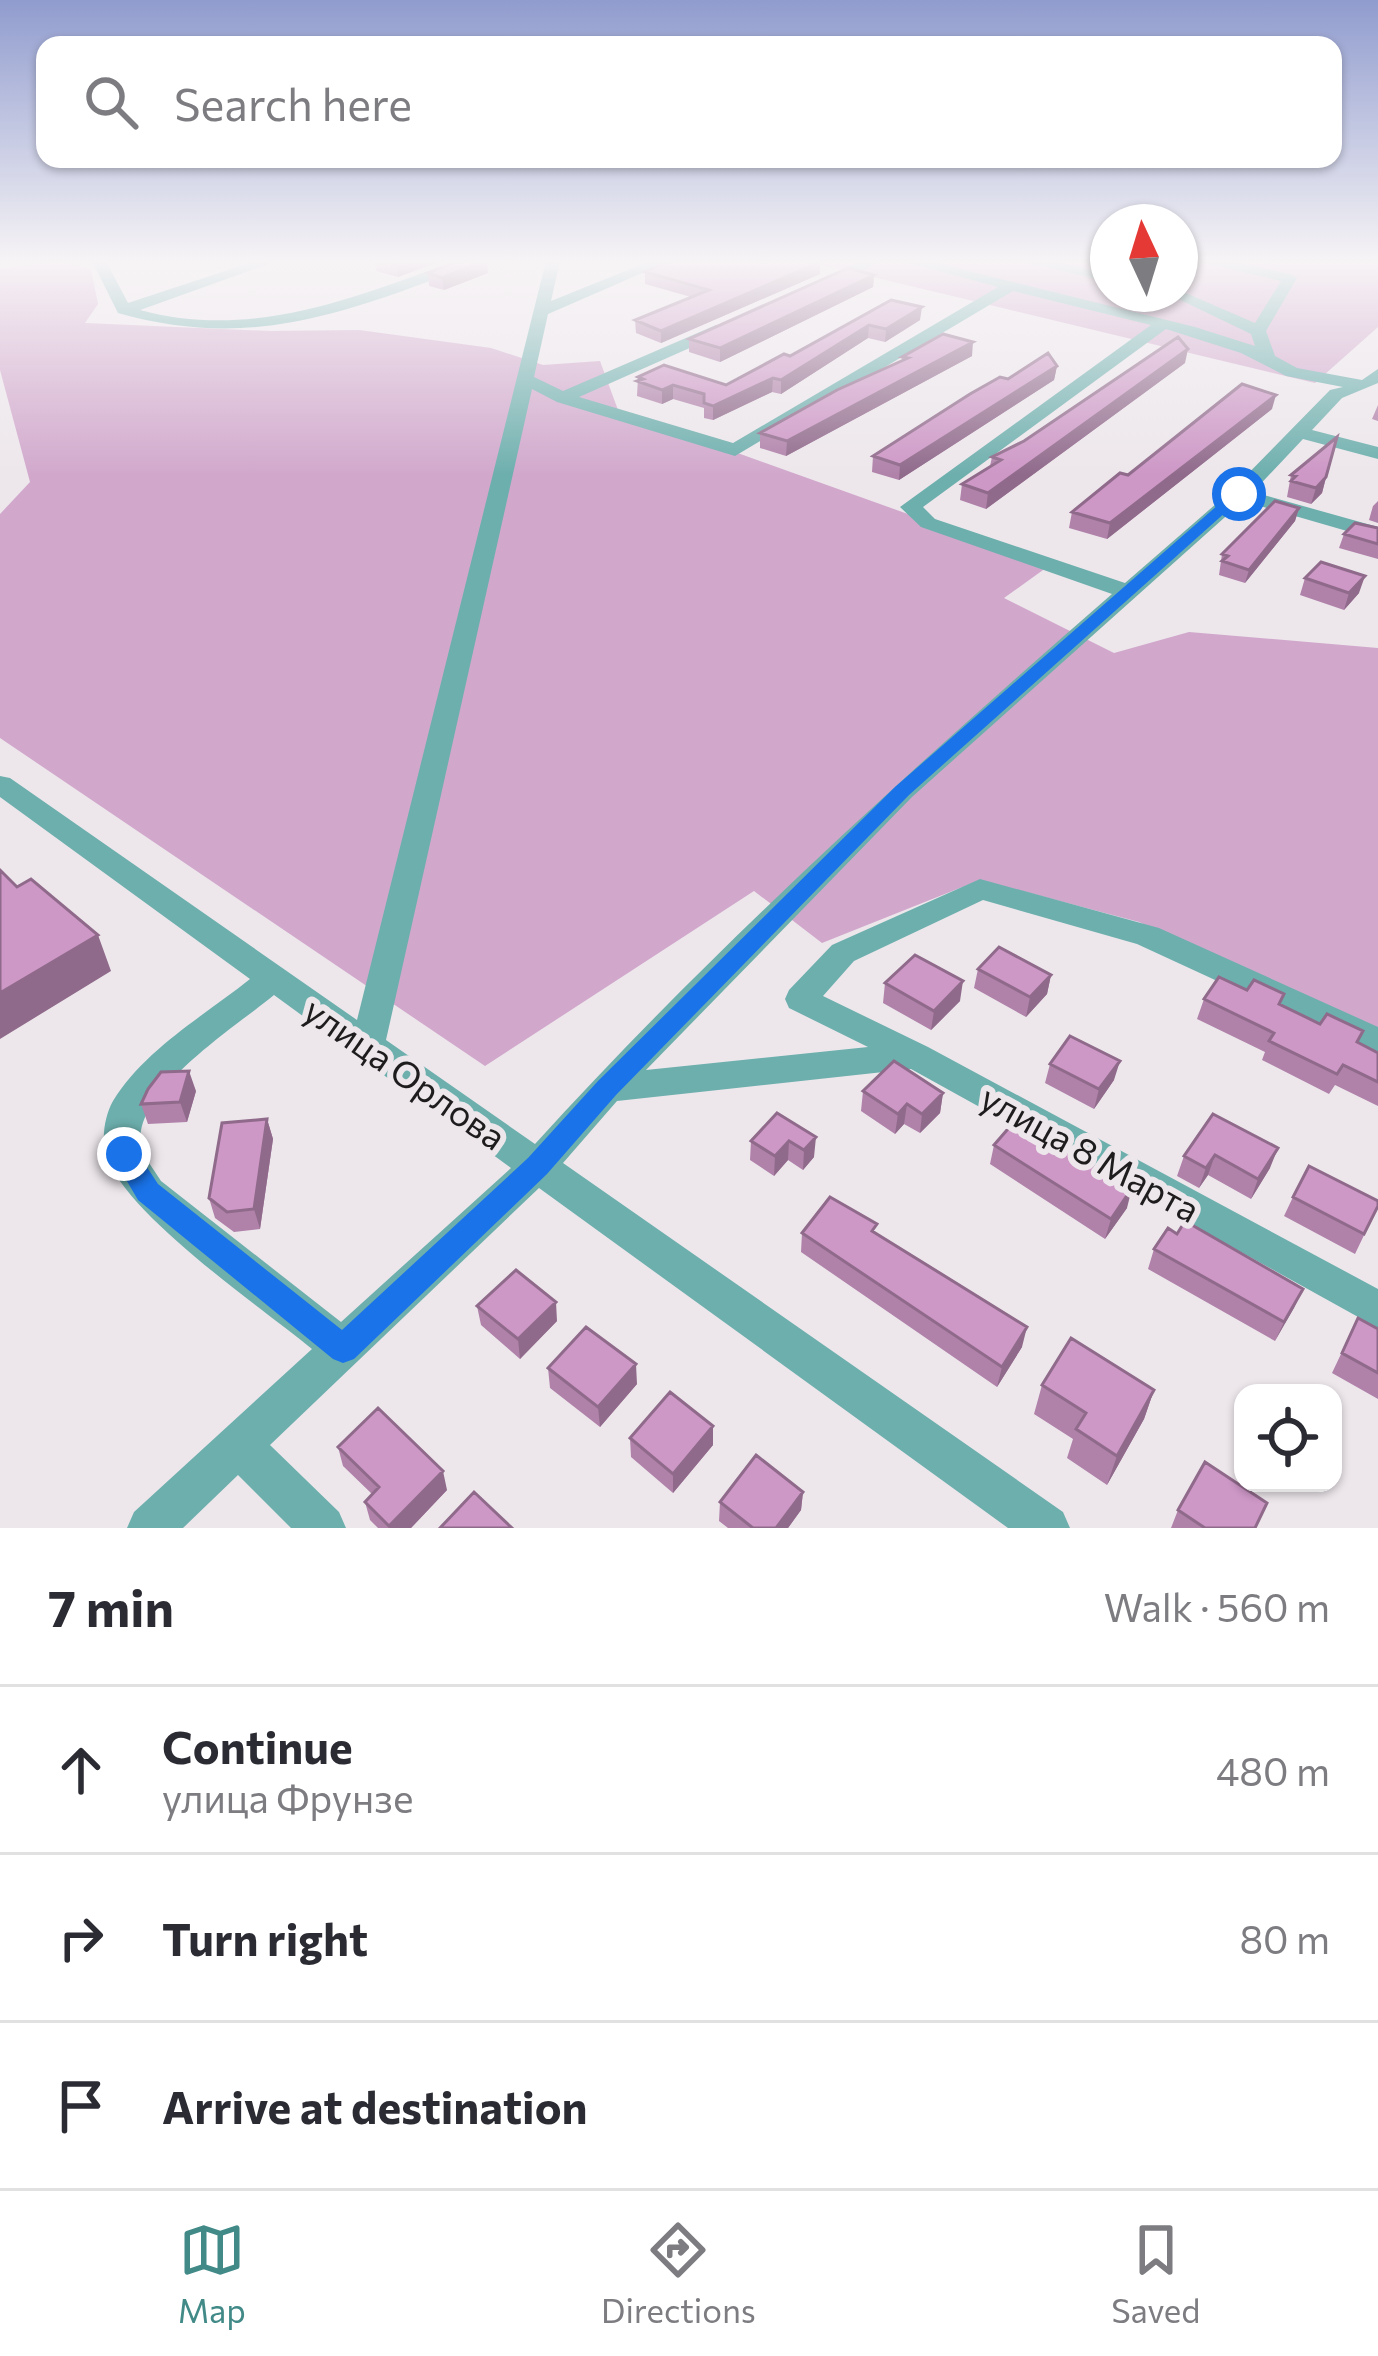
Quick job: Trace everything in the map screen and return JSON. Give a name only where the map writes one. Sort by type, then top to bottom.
[{"type":"street","points":[[368,1046],[535,332]]},
{"type":"street","points":[[562,398],[712,332]]},
{"type":"street","points":[[524,378],[562,398],[735,450],[933,332]]},
{"type":"street","points":[[1129,592],[928,523],[910,507],[1150,332]]},
{"type":"street","points":[[1190,332],[1292,372],[1374,382]]},
{"type":"street","points":[[1258,332],[1267,359]]},
{"type":"street","points":[[150,1528],[538,1166],[607,1088],[902,791],[1239,494],[1336,394],[1374,382]]},
{"type":"street","points":[[1299,432],[1378,453]]},
{"type":"street","points":[[1239,494],[1378,535]]},
{"type":"street","name":"улица Орлова","points":[[0,784],[1047,1528]]},
{"type":"street","name":"улица 8 Марта","points":[[1378,1042],[1148,936],[980,889],[843,952],[801,999],[916,1056],[1378,1310]]},
{"type":"street","points":[[273,977],[148,1080],[128,1109],[122,1132],[124,1154],[148,1192],[343,1349]]},
{"type":"street","points":[[607,1088],[916,1056]]},
{"type":"street","points":[[240,1446],[322,1528]]},
{"type":"shaded area","points":[[0,332],[376,332],[491,348],[543,365],[600,361],[618,410],[1050,565],[1004,598],[1114,653],[1189,632],[1378,648],[1378,1033],[1139,922],[980,880],[822,943],[754,891],[485,1066],[0,738],[0,514],[30,482],[0,370]]},
{"type":"shaded area","points":[[1104,332],[1372,332],[1315,383]]},
{"type":"building","points":[[704,332],[753,332],[720,348],[689,339]]},
{"type":"building","points":[[833,332],[857,332],[781,380],[773,378],[713,406],[704,403],[704,394],[673,385],[662,390],[637,381],[664,365],[726,385],[784,354],[790,356]]},
{"type":"building","points":[[943,334],[973,342],[787,441],[760,433],[908,358],[902,357]]},
{"type":"building","points":[[1178,337],[1188,349],[988,493],[962,484],[1001,460],[992,457],[1024,441]]},
{"type":"building","points":[[1048,353],[1057,366],[900,465],[873,456],[970,394],[1000,377],[1008,379]]},
{"type":"building","points":[[1242,384],[1276,395],[1110,523],[1072,512],[1120,473],[1128,475]]},
{"type":"building","points":[[1337,437],[1326,477],[1316,488],[1291,481],[1296,476],[1291,475]]},
{"type":"building","points":[[1275,501],[1299,508],[1249,570],[1222,561],[1228,556],[1222,554]]},
{"type":"building","points":[[1355,523],[1378,528],[1378,544],[1344,534]]},
{"type":"building","points":[[1321,562],[1365,576],[1349,593],[1305,578]]},
{"type":"building","points":[[0,870],[17,887],[31,879],[98,935],[0,993]]},
{"type":"building","points":[[999,947],[1051,975],[1030,997],[978,969]]},
{"type":"building","points":[[915,955],[963,981],[934,1011],[885,983]]},
{"type":"building","points":[[1219,977],[1247,990],[1254,980],[1284,994],[1279,1004],[1320,1024],[1327,1014],[1363,1031],[1357,1042],[1378,1053],[1378,1082],[1343,1065],[1337,1074],[1269,1041],[1274,1033],[1204,999]]},
{"type":"building","points":[[1070,1036],[1120,1061],[1099,1089],[1050,1064]]},
{"type":"building","points":[[894,1061],[943,1093],[922,1114],[907,1104],[898,1114],[863,1091]]},
{"type":"building","points":[[189,1071],[180,1102],[141,1104],[161,1072]]},
{"type":"building","points":[[777,1113],[816,1137],[804,1150],[789,1141],[775,1156],[751,1141]]},
{"type":"building","points":[[1213,1114],[1278,1148],[1258,1179],[1215,1155],[1206,1168],[1184,1156]]},
{"type":"building","points":[[267,1119],[254,1209],[227,1212],[209,1198],[222,1123]]},
{"type":"building","points":[[1014,1122],[1132,1188],[1111,1219],[994,1145]]},
{"type":"building","points":[[1309,1166],[1378,1201],[1364,1234],[1293,1197]]},
{"type":"building","points":[[830,1197],[877,1224],[872,1231],[1027,1327],[1002,1367],[802,1233]]},
{"type":"building","points":[[1185,1221],[1303,1289],[1284,1322],[1154,1249],[1168,1228],[1177,1234]]},
{"type":"building","points":[[516,1270],[556,1302],[518,1339],[477,1306]]},
{"type":"building","points":[[1358,1318],[1378,1329],[1378,1373],[1342,1353]]},
{"type":"building","points":[[586,1327],[636,1364],[598,1407],[548,1368]]},
{"type":"building","points":[[1071,1338],[1154,1390],[1117,1456],[1076,1429],[1086,1413],[1042,1385]]},
{"type":"building","points":[[670,1392],[713,1426],[673,1474],[630,1438]]},
{"type":"building","points":[[378,1408],[443,1471],[389,1526],[365,1502],[379,1487],[338,1447]]},
{"type":"building","points":[[756,1455],[803,1492],[776,1528],[753,1528],[720,1502]]},
{"type":"building","points":[[1205,1462],[1234,1481],[1234,1492],[1250,1492],[1267,1503],[1255,1528],[1205,1528],[1178,1510]]},
{"type":"building","points":[[474,1492],[512,1528],[440,1528]]},
{"type":"route","points":[[124,1154],[148,1192],[343,1349],[538,1166],[607,1088],[902,791],[1239,494]]}]
